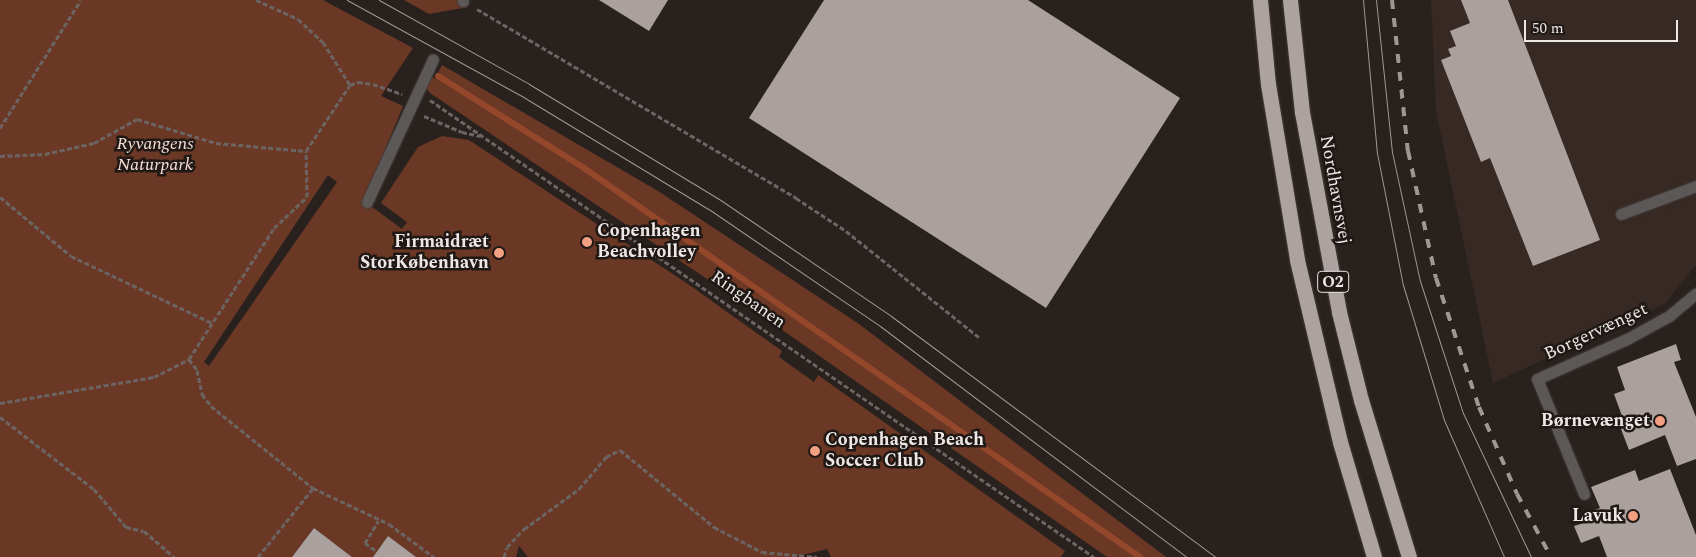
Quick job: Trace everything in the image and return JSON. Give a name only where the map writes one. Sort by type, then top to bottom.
[{"type":"highway","name":"O2","points":[[1260,0],[1279,162],[1297,260],[1338,433],[1374,557]]},
{"type":"highway","name":"Nordhavnsvej","points":[[1290,0],[1304,121],[1339,312],[1363,409],[1409,557]]},
{"type":"lane","points":[[368,202],[416,92],[433,58]]},
{"type":"lane","points":[[1621,214],[1696,186]]},
{"type":"lane","name":"Borgervænget","points":[[1584,494],[1537,380],[1635,335],[1669,316],[1696,293]]},
{"type":"path","points":[[0,128],[81,0]]},
{"type":"path","points":[[256,0],[298,19],[323,42],[350,85]]},
{"type":"path","points":[[463,0],[796,198],[846,231],[980,337]]},
{"type":"path","points":[[0,403],[154,378],[189,359],[274,228],[307,197],[306,152],[350,85],[358,82],[373,84],[404,94],[416,92]]},
{"type":"path","name":"Ringbanen","points":[[416,92],[1094,557]]},
{"type":"path","points":[[404,94],[410,106],[428,119],[481,136]]},
{"type":"path","points":[[0,156],[45,154],[94,143],[137,119],[216,143],[306,152]]},
{"type":"path","points":[[0,197],[71,256],[212,323]]},
{"type":"path","points":[[189,359],[197,370],[202,394],[210,406],[313,488],[378,521],[389,524],[434,557]]},
{"type":"path","points":[[0,417],[94,489],[126,527],[144,531],[174,557]]},
{"type":"path","points":[[504,557],[507,547],[524,529],[579,489],[606,457],[620,450],[714,527],[762,552],[817,557]]},
{"type":"path","points":[[258,557],[313,488]]},
{"type":"path","points":[[375,550],[365,543],[378,521]]},
{"type":"shaded area","points":[[1431,0],[1696,0],[1696,265],[1665,304],[1493,383],[1436,111]]},
{"type":"green space","name":"Ryvangens Naturpark","points":[[0,0],[323,0],[413,48],[381,96],[403,106],[364,201],[402,229],[407,222],[381,203],[418,147],[442,136],[469,140],[688,284],[782,351],[779,357],[814,382],[818,375],[1065,551],[1061,557],[831,557],[827,549],[794,557],[528,557],[519,546],[516,557],[416,557],[388,536],[373,557],[352,557],[314,528],[292,557],[0,557]],"holes":[[[328,175],[337,182],[209,366],[204,362]]]},
{"type":"green space","points":[[404,0],[460,0],[468,7],[429,14]]},
{"type":"green space","points":[[442,65],[658,191],[859,324],[1166,557],[1107,557],[768,320],[430,93],[425,87],[429,74],[435,79]]},
{"type":"building","points":[[599,0],[668,0],[649,31]]},
{"type":"building","points":[[824,0],[1028,0],[1180,98],[1046,308],[749,118]]},
{"type":"building","points":[[1461,0],[1508,0],[1600,240],[1533,266],[1490,158],[1481,162],[1441,60],[1451,56],[1448,49],[1456,46],[1450,31],[1470,23]]},
{"type":"building","name":"Børnevænget","points":[[1676,344],[1681,360],[1674,362],[1696,417],[1696,459],[1677,466],[1665,435],[1629,450],[1621,429],[1626,427],[1614,394],[1625,390],[1617,367]]},
{"type":"building","name":"Lavuk","points":[[1670,469],[1696,535],[1696,557],[1607,557],[1599,536],[1581,543],[1574,526],[1593,520],[1589,512],[1600,508],[1591,487],[1635,470],[1639,481]]},
{"type":"building","points":[[314,528],[352,557],[292,557]]},
{"type":"building","points":[[388,536],[416,557],[373,557]]},
{"type":"waterway","points":[[438,76],[584,168],[1140,557]]},
{"type":"tram line","points":[[347,0],[525,98],[713,212],[880,326],[1187,557]]},
{"type":"tram line","points":[[379,0],[529,84],[719,199],[891,316],[1215,557]]},
{"type":"tram line","points":[[1363,0],[1377,153],[1403,285],[1444,420],[1504,557]]},
{"type":"tram line","points":[[1376,0],[1392,152],[1420,281],[1463,413],[1531,557]]},
{"type":"railway","points":[[1392,0],[1408,151],[1436,278],[1479,407],[1517,494],[1551,557]]},
{"type":"place","name":"Copenhagen Beachvolley","points":[[587,242]]},
{"type":"place","name":"Firmaidræt StorKøbenhavn","points":[[499,253]]},
{"type":"place","name":"Børnevænget","points":[[1660,421]]},
{"type":"place","name":"Copenhagen Beach Soccer Club","points":[[815,451]]},
{"type":"place","name":"Lavuk","points":[[1633,516]]}]
